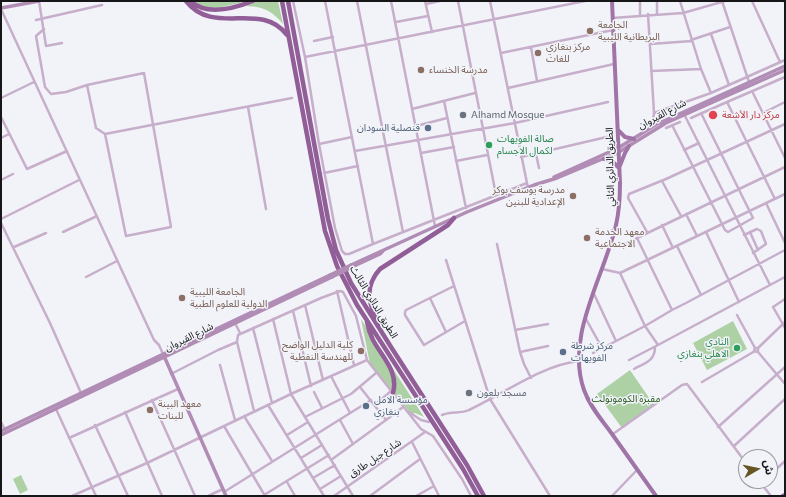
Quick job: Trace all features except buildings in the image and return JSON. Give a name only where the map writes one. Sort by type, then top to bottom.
[{"type":"highway","points":[[187,1],[200,8],[212,10],[235,7],[253,1]]},
{"type":"highway","points":[[187,1],[198,11],[209,13],[251,8]]},
{"type":"highway","name":"الطريق الدائري الثالث","points":[[282,1],[325,231],[334,259],[366,318],[463,468],[478,496]]},
{"type":"highway","name":"الطريق الدائري الثالث","points":[[288,1],[332,236],[336,250],[347,276],[378,328],[467,465],[484,496]]},
{"type":"highway","points":[[278,20],[290,43]]},
{"type":"highway","points":[[378,328],[370,298],[371,285],[376,274],[380,269],[448,224],[454,218]]},
{"type":"highway","points":[[366,318],[373,340],[392,371],[394,385],[392,392]]},
{"type":"main road","points":[[1,9],[39,1]]},
{"type":"main road","name":"الطريق الدائري الثاني","points":[[612,1],[612,30],[620,194],[618,214],[613,236],[580,342],[579,361],[581,380],[596,412],[656,496]]},
{"type":"main road","name":"شارع القيروان","points":[[750,84],[785,66]]},
{"type":"main road","name":"شارع القيروان","points":[[1,435],[4,431],[352,266],[378,251],[383,251],[435,226],[528,185],[548,180],[604,159],[652,126],[785,70]]},
{"type":"main road","name":"شارع القيروان","points":[[548,180],[629,146],[684,113]]},
{"type":"main road","points":[[618,130],[625,137],[634,139]]},
{"type":"main road","points":[[604,159],[611,160],[619,168],[629,146]]},
{"type":"main road","name":"شارع القيروان","points":[[4,431],[56,409],[163,356],[235,324],[331,276]]},
{"type":"main road","points":[[163,356],[226,496]]},
{"type":"street","points":[[39,1],[46,46],[62,43]]},
{"type":"street","points":[[293,1],[305,57],[324,173],[335,228],[342,251],[345,254],[349,254],[496,195],[528,185],[490,1]]},
{"type":"street","points":[[325,1],[373,244]]},
{"type":"street","points":[[357,1],[403,232]]},
{"type":"street","points":[[391,1],[435,226]]},
{"type":"street","points":[[432,32],[426,2],[440,1]]},
{"type":"street","points":[[458,1],[496,195]]},
{"type":"street","points":[[305,57],[585,1]]},
{"type":"street","points":[[640,1],[640,15]]},
{"type":"street","points":[[657,1],[657,14]]},
{"type":"street","points":[[680,1],[701,68],[711,93]]},
{"type":"street","points":[[612,18],[683,12],[723,1],[730,27],[750,84]]},
{"type":"street","points":[[752,1],[780,62]]},
{"type":"street","points":[[36,20],[102,5]]},
{"type":"street","points":[[1,9],[79,180],[154,340],[159,345],[163,356]]},
{"type":"street","points":[[648,14],[654,113],[652,126]]},
{"type":"street","points":[[396,22],[428,16]]},
{"type":"street","points":[[650,44],[692,41],[730,27]]},
{"type":"street","points":[[44,29],[36,36],[44,87],[51,94],[66,92],[87,85],[144,72],[171,227],[126,236],[105,134],[96,128],[87,85]]},
{"type":"street","points":[[501,53],[612,30]]},
{"type":"street","points":[[710,34],[729,85]]},
{"type":"street","points":[[314,41],[333,37]]},
{"type":"street","points":[[531,47],[537,81]]},
{"type":"street","points":[[654,113],[711,93],[785,60]]},
{"type":"street","points":[[508,88],[614,64]]},
{"type":"street","points":[[651,71],[701,68]]},
{"type":"street","points":[[691,118],[785,77]]},
{"type":"street","points":[[1,98],[34,82]]},
{"type":"street","points":[[752,91],[785,158]]},
{"type":"street","points":[[412,109],[475,93]]},
{"type":"street","points":[[105,134],[292,98]]},
{"type":"street","points":[[444,101],[467,212]]},
{"type":"street","points":[[355,151],[515,123],[608,102]]},
{"type":"street","points":[[727,102],[775,199]]},
{"type":"street","points":[[763,113],[785,102]]},
{"type":"street","points":[[248,107],[266,209]]},
{"type":"street","points":[[684,113],[735,218],[770,285]]},
{"type":"street","points":[[672,125],[710,202],[727,232],[752,219],[750,211],[702,113]]},
{"type":"street","points":[[1,118],[27,169],[66,151]]},
{"type":"street","points":[[416,126],[447,118]]},
{"type":"street","points":[[666,128],[680,122]]},
{"type":"street","points":[[647,232],[628,196],[785,124]]},
{"type":"street","points":[[1,138],[9,134]]},
{"type":"street","points":[[521,157],[611,136]]},
{"type":"street","points":[[319,144],[352,137]]},
{"type":"street","points":[[684,150],[698,143]]},
{"type":"street","points":[[780,147],[785,145]]},
{"type":"street","points":[[421,153],[454,147]]},
{"type":"street","points":[[536,154],[539,168]]},
{"type":"street","points":[[456,161],[487,155]]},
{"type":"street","points":[[324,173],[358,166]]},
{"type":"street","points":[[621,246],[647,232],[785,167]]},
{"type":"street","points":[[1,180],[13,174]]},
{"type":"street","points":[[1,219],[79,180]]},
{"type":"street","points":[[662,181],[681,216]]},
{"type":"street","points":[[602,269],[620,273],[785,194]]},
{"type":"street","points":[[766,204],[785,243]]},
{"type":"street","points":[[686,214],[697,236]]},
{"type":"street","points":[[63,232],[97,216]]},
{"type":"street","points":[[1,223],[82,394]]},
{"type":"street","points":[[662,225],[673,248]]},
{"type":"street","points":[[744,235],[759,229],[766,242],[766,246],[753,253]]},
{"type":"street","points":[[14,248],[46,232]]},
{"type":"street","points":[[706,232],[739,302]]},
{"type":"street","points":[[750,232],[758,250]]},
{"type":"street","points":[[637,238],[672,310]]},
{"type":"street","points":[[497,244],[520,352],[531,378]]},
{"type":"street","points":[[677,246],[701,295]]},
{"type":"street","points":[[593,352],[645,326],[672,310],[784,251],[785,255]]},
{"type":"street","points":[[446,260],[490,400],[550,496]]},
{"type":"street","points":[[86,277],[118,261]]},
{"type":"street","points":[[620,273],[645,326],[658,345]]},
{"type":"street","points":[[629,360],[785,277]]},
{"type":"street","points":[[454,286],[404,312],[424,345],[465,321]]},
{"type":"street","points":[[337,291],[354,365]]},
{"type":"street","points":[[254,411],[237,342],[237,336],[240,333],[337,291],[343,292],[354,311],[367,360],[421,429],[433,436],[472,496]]},
{"type":"street","points":[[594,293],[616,341]]},
{"type":"street","points":[[430,298],[446,332]]},
{"type":"street","points":[[785,299],[773,307],[785,328]]},
{"type":"street","points":[[305,305],[324,380]]},
{"type":"street","points":[[293,311],[311,386]]},
{"type":"street","points":[[737,315],[757,350],[785,384]]},
{"type":"street","points":[[273,319],[291,394],[354,496]]},
{"type":"street","points":[[586,319],[602,348]]},
{"type":"street","points":[[702,382],[757,350],[785,322]]},
{"type":"street","points":[[235,324],[240,333]]},
{"type":"street","points":[[515,330],[548,324]]},
{"type":"street","points":[[253,328],[272,403]]},
{"type":"street","points":[[171,374],[237,342]]},
{"type":"street","points":[[520,352],[548,346]]},
{"type":"street","points":[[634,368],[652,359],[655,352],[655,347]]},
{"type":"street","points":[[72,496],[147,463],[254,411],[367,360]]},
{"type":"street","points":[[442,415],[451,412],[466,412],[561,364],[579,361]]},
{"type":"street","points":[[220,366],[235,420]]},
{"type":"street","points":[[718,427],[785,367]]},
{"type":"street","points":[[305,417],[342,399],[360,387],[376,373]]},
{"type":"street","points":[[331,376],[350,413]]},
{"type":"street","points":[[612,434],[685,384],[689,385],[718,427],[738,452]]},
{"type":"street","points":[[360,387],[386,420]]},
{"type":"street","points":[[69,438],[178,389]]},
{"type":"street","points":[[314,392],[322,408]]},
{"type":"street","points":[[375,405],[392,392]]},
{"type":"street","points":[[734,446],[785,398]]},
{"type":"street","points":[[152,400],[196,496]]},
{"type":"street","points":[[208,496],[223,490],[251,474],[371,400]]},
{"type":"street","points":[[268,405],[288,435],[294,448],[324,496]]},
{"type":"street","points":[[331,460],[403,407]]},
{"type":"street","points":[[56,409],[96,496]]},
{"type":"street","points":[[407,411],[421,420],[429,422]]},
{"type":"street","points":[[125,412],[162,496]]},
{"type":"street","points":[[244,416],[272,461]]},
{"type":"street","points":[[340,420],[353,444]]},
{"type":"street","points":[[1,422],[4,431]]},
{"type":"street","points":[[288,435],[308,422]]},
{"type":"street","points":[[95,425],[128,496]]},
{"type":"street","points":[[224,426],[264,496],[328,455]]},
{"type":"street","name":"شارع جبل طارق","points":[[334,496],[425,432]]},
{"type":"street","points":[[412,442],[439,496]]},
{"type":"street","points":[[301,458],[322,445]]},
{"type":"street","points":[[370,496],[420,459]]},
{"type":"street","points":[[313,478],[335,465]]},
{"type":"street","points":[[612,496],[637,469]]},
{"type":"street","points":[[320,489],[341,476]]},
{"type":"street","points":[[287,482],[295,496]]},
{"type":"street","points":[[416,496],[434,486]]},
{"type":"green space","points":[[193,1],[248,1],[218,8],[203,7]]},
{"type":"green space","points":[[258,1],[278,1],[283,24],[275,15],[267,10],[258,7],[246,6]]},
{"type":"green space","points":[[361,319],[424,417],[415,413],[411,414],[370,364]]},
{"type":"green space","points":[[733,321],[747,349],[707,370],[693,343]]},
{"type":"green space","name":"مقبرة الكومونولث","points":[[630,370],[654,405],[622,428],[597,394]]},
{"type":"green space","points":[[21,475],[28,490],[20,494],[13,479]]},
{"type":"place","name":"الجامعة البريطانية الليبية","points":[[590,31]]},
{"type":"place","name":"مركز بنغازي للغات","points":[[538,53]]},
{"type":"place","name":"مدرسة الخنساء","points":[[421,70]]},
{"type":"place","name":"Alhamd Mosque","points":[[463,115]]},
{"type":"place","name":"مركز دار الأشعة","points":[[713,115]]},
{"type":"place","name":"قنصلية السودان","points":[[428,128]]},
{"type":"place","name":"صالة الفويهات لكمال الاجسام","points":[[489,145]]},
{"type":"place","name":"مدرسة يوسف بوكر الإعدادية للبنين","points":[[573,196]]},
{"type":"place","name":"معهد الخدمة الاجتماعية","points":[[587,238]]},
{"type":"place","name":"الجامعة الليبية الدولية للعلوم الطبية","points":[[182,298]]},
{"type":"place","name":"النادي الاهلي بنغازي","points":[[737,348]]},
{"type":"place","name":"كلية الدليل الواضح للهندسة النفطية","points":[[361,351]]},
{"type":"place","name":"مركز شرطة الفويهات","points":[[563,352]]},
{"type":"place","name":"مسجد بلعون","points":[[469,393]]},
{"type":"place","name":"مؤسسة الامل بنغازي","points":[[366,406]]},
{"type":"place","name":"معهد البينة للبنات","points":[[150,410]]}]
